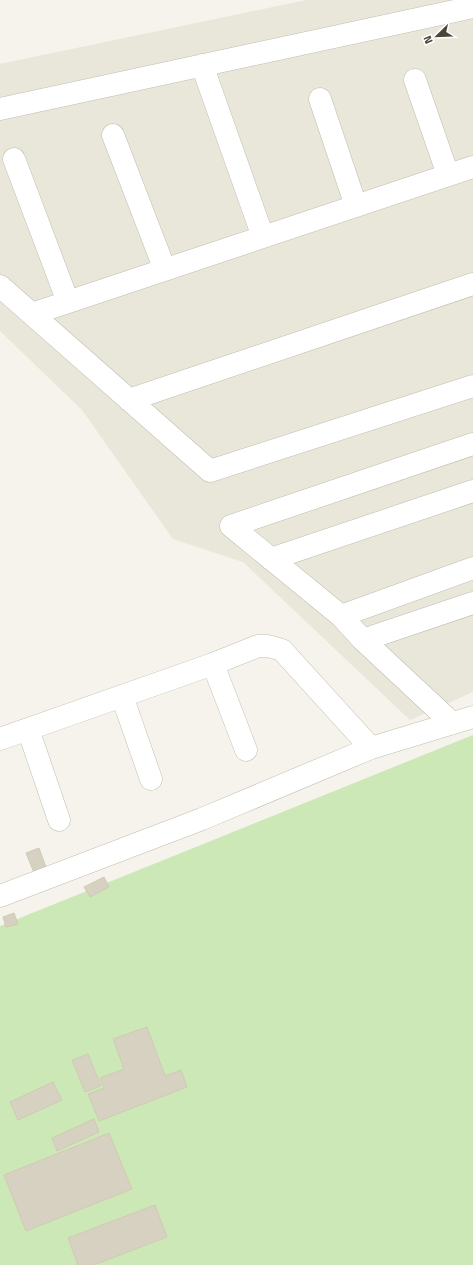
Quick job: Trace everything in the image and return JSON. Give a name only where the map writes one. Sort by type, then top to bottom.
[{"type":"street","points":[[0,109],[473,7]]},
{"type":"street","points":[[202,65],[263,237]]},
{"type":"street","points":[[415,80],[448,175]]},
{"type":"street","points":[[320,100],[356,206]]},
{"type":"street","points":[[113,135],[165,270]]},
{"type":"street","points":[[14,159],[68,302]]},
{"type":"street","points":[[32,314],[473,167]]},
{"type":"street","points":[[129,400],[473,284]]},
{"type":"street","points":[[0,286],[210,471],[473,386]]},
{"type":"street","points":[[452,724],[363,640],[341,616],[231,526],[473,444]]},
{"type":"street","points":[[271,559],[473,491]]},
{"type":"street","points":[[341,616],[473,568]]},
{"type":"street","points":[[363,640],[473,603]]},
{"type":"street","points":[[0,739],[213,664],[258,646],[268,646],[282,650],[372,748]]},
{"type":"street","points":[[213,664],[246,750]]},
{"type":"street","points":[[122,696],[151,779]]},
{"type":"street","points":[[0,896],[202,819],[372,748],[473,717]]},
{"type":"street","points":[[28,729],[59,820]]},
{"type":"shaded area","points":[[306,0],[473,0],[473,692],[410,720],[243,562],[173,539],[82,410],[0,331],[0,64]]},
{"type":"green space","points":[[473,735],[473,1265],[0,1265],[0,926]]},
{"type":"building","points":[[39,848],[47,870],[35,875],[26,853]]},
{"type":"building","points":[[104,877],[109,887],[90,897],[84,887]]},
{"type":"building","points":[[14,913],[18,924],[6,927],[3,917]]},
{"type":"building","points":[[147,1027],[165,1076],[181,1070],[187,1087],[99,1121],[88,1094],[104,1088],[100,1078],[124,1069],[113,1039]]},
{"type":"building","points":[[88,1054],[101,1086],[85,1092],[72,1060]]},
{"type":"building","points":[[53,1082],[62,1100],[18,1120],[10,1102]]},
{"type":"building","points":[[94,1119],[99,1132],[57,1151],[52,1138]]},
{"type":"building","points":[[109,1133],[132,1189],[26,1231],[4,1175]]},
{"type":"building","points":[[155,1205],[167,1237],[94,1265],[78,1265],[68,1238]]}]
